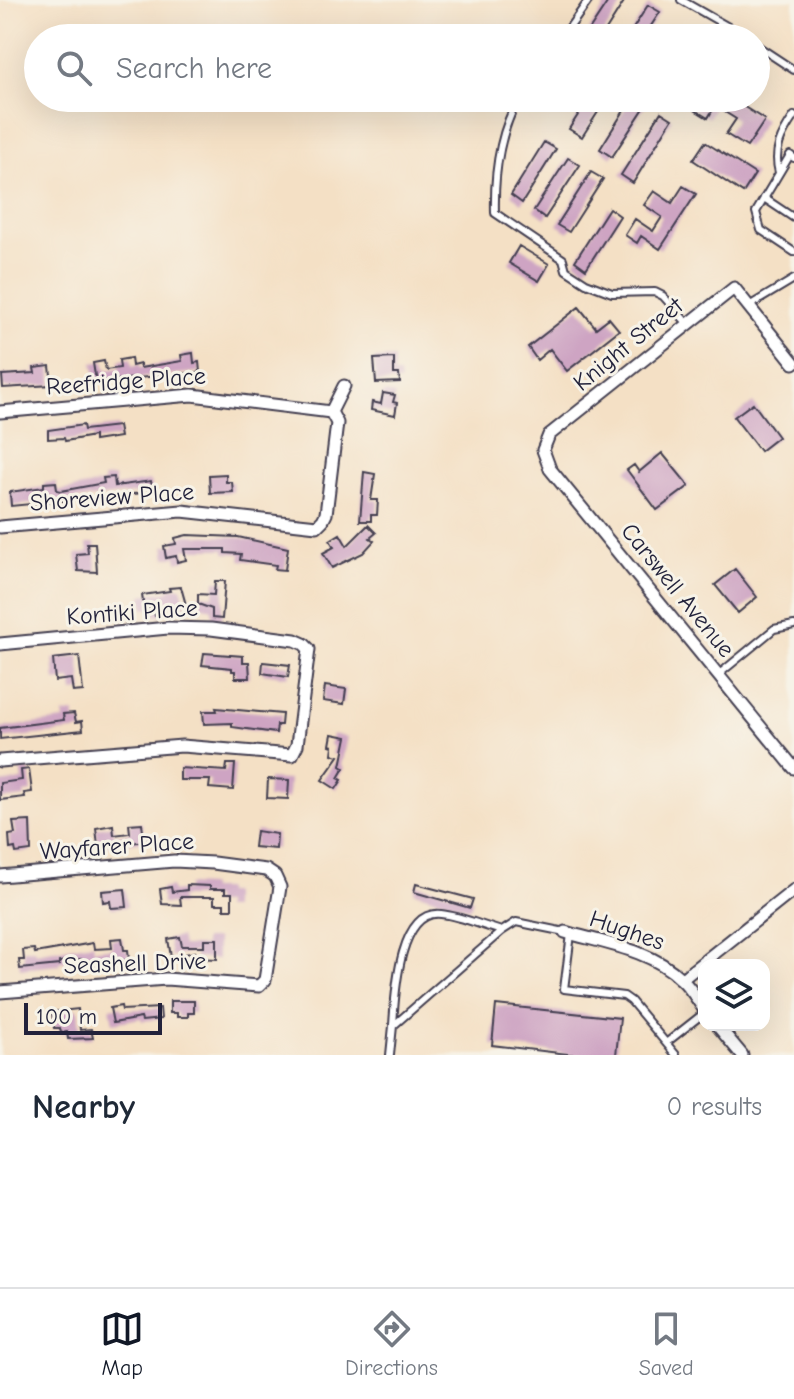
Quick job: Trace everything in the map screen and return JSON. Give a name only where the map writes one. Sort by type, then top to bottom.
[{"type":"street","name":"Knight Street","points":[[549,435],[734,288],[749,306]]},
{"type":"street","points":[[749,306],[794,363]]},
{"type":"street","points":[[331,412],[344,386]]},
{"type":"street","name":"Reefridge Place","points":[[0,412],[199,395],[331,412]]},
{"type":"street","name":"Shoreview Place","points":[[0,527],[182,511],[317,526],[326,514],[337,423],[331,412]]},
{"type":"street","name":"Carswell Avenue","points":[[549,435],[543,450],[550,469],[794,768]]},
{"type":"street","name":"Kontiki Place","points":[[0,644],[168,628],[211,629],[295,640],[309,649],[297,745],[292,755],[182,746],[0,761]]},
{"type":"street","name":"Wayfarer Place","points":[[0,876],[174,861],[266,870],[275,876],[280,887],[271,929]]},
{"type":"street","points":[[682,979],[794,890]]},
{"type":"street","name":"Seashell Drive","points":[[0,992],[166,979],[259,986],[265,980],[271,929]]},
{"type":"street","name":"Hughes","points":[[568,933],[645,955],[664,964],[682,979],[698,1002]]},
{"type":"street","points":[[722,1031],[742,1055]]},
{"type":"lane","points":[[572,24],[589,0]]},
{"type":"lane","points":[[681,0],[723,24]]},
{"type":"lane","points":[[770,54],[794,70]]},
{"type":"lane","points":[[511,112],[495,188],[495,213],[563,259],[566,270],[586,283],[612,293],[655,292],[663,296],[688,324]]},
{"type":"lane","points":[[779,173],[775,157],[782,134],[794,116]]},
{"type":"lane","points":[[794,158],[790,155],[756,212],[761,230],[794,252]]},
{"type":"lane","points":[[764,198],[794,218]]},
{"type":"lane","points":[[749,306],[794,279]]},
{"type":"lane","points":[[718,675],[774,629],[794,625]]},
{"type":"lane","points":[[390,1055],[397,972],[408,938],[421,919],[439,913],[502,931]]},
{"type":"lane","points":[[393,1026],[516,922],[568,933],[564,989],[624,996],[676,1055]]},
{"type":"lane","points":[[666,1043],[698,1016]]},
{"type":"building","points":[[609,0],[625,0],[610,24],[593,24]]},
{"type":"building","points":[[648,5],[660,12],[652,24],[636,24]]},
{"type":"building","points":[[580,112],[598,112],[582,137],[569,129]]},
{"type":"building","points":[[623,112],[641,112],[612,157],[600,149]]},
{"type":"building","points":[[661,112],[672,119],[633,183],[621,175]]},
{"type":"building","points":[[698,112],[712,112],[708,118]]},
{"type":"building","points":[[725,112],[752,112],[765,120],[747,147],[726,134],[736,119]]},
{"type":"building","points":[[544,142],[556,149],[522,203],[511,195]]},
{"type":"building","points":[[705,142],[755,174],[743,193],[693,160]]},
{"type":"building","points":[[568,158],[580,165],[545,218],[534,210]]},
{"type":"building","points":[[591,172],[603,179],[569,232],[557,225]]},
{"type":"building","points":[[683,186],[696,194],[660,249],[641,236],[637,243],[625,235],[635,219],[653,231],[662,217],[644,205],[654,191],[672,203]]},
{"type":"building","points":[[609,208],[620,216],[586,269],[575,261]]},
{"type":"building","points":[[519,246],[549,264],[539,281],[509,263]]},
{"type":"building","points":[[579,307],[596,328],[609,318],[619,330],[567,371],[550,349],[537,360],[528,347]]},
{"type":"building","points":[[193,353],[194,363],[199,362],[200,372],[96,382],[93,363],[104,361],[106,370],[120,368],[119,360],[131,358],[132,366],[140,364],[140,368],[182,361],[181,355]]},
{"type":"building","points":[[394,358],[394,374],[399,374],[400,382],[376,383],[374,359]]},
{"type":"building","points":[[50,366],[52,385],[3,388],[2,375],[35,373],[34,368]]},
{"type":"building","points":[[383,393],[395,395],[395,415],[371,410],[372,402],[381,404]]},
{"type":"building","points":[[753,403],[778,437],[760,451],[734,417]]},
{"type":"building","points":[[83,425],[84,430],[118,426],[120,437],[94,441],[94,436],[65,441],[64,438],[48,439],[48,430]]},
{"type":"building","points":[[662,453],[689,486],[657,510],[627,470],[634,465],[639,472]]},
{"type":"building","points":[[364,472],[375,474],[371,500],[378,500],[377,515],[371,515],[371,521],[360,521]]},
{"type":"building","points":[[226,474],[226,482],[232,482],[233,492],[210,493],[209,475]]},
{"type":"building","points":[[114,477],[115,486],[151,481],[153,492],[11,506],[10,492],[56,482],[57,490],[61,491],[104,483],[103,478]]},
{"type":"building","points":[[368,525],[376,533],[370,538],[374,541],[363,553],[332,568],[323,553],[334,547],[330,540],[340,534],[347,546]]},
{"type":"building","points":[[187,535],[238,537],[288,548],[285,570],[275,569],[276,565],[240,560],[241,554],[225,553],[225,549],[184,549],[186,560],[177,562],[176,556],[166,558],[164,546],[176,544],[175,538]]},
{"type":"building","points":[[87,543],[95,543],[97,572],[78,571],[76,554],[88,553]]},
{"type":"building","points":[[735,569],[757,597],[738,613],[715,585]]},
{"type":"building","points":[[215,581],[225,581],[222,619],[212,618],[212,609],[198,604],[198,594],[214,595]]},
{"type":"building","points":[[181,587],[186,605],[163,608],[163,615],[155,616],[154,608],[144,609],[142,595]]},
{"type":"building","points":[[204,653],[243,656],[243,662],[249,662],[250,678],[235,678],[232,668],[202,665]]},
{"type":"building","points":[[79,656],[83,691],[73,692],[71,679],[55,681],[53,659]]},
{"type":"building","points":[[263,662],[290,665],[288,677],[262,673]]},
{"type":"building","points":[[325,686],[346,689],[344,704],[323,701]]},
{"type":"building","points":[[216,708],[282,714],[281,725],[277,725],[276,733],[232,727],[232,723],[204,724],[203,711],[217,711]]},
{"type":"building","points":[[74,713],[76,722],[82,721],[83,730],[0,739],[0,728],[64,720],[63,714]]},
{"type":"building","points":[[332,734],[347,737],[341,766],[344,768],[338,778],[342,780],[336,789],[322,780],[339,756],[332,754]]},
{"type":"building","points":[[227,764],[235,764],[233,790],[209,788],[210,780],[180,780],[180,768],[226,771]]},
{"type":"building","points":[[29,769],[32,792],[24,793],[25,797],[0,800],[0,783],[22,780],[21,770]]},
{"type":"building","points":[[268,779],[289,780],[288,799],[267,798]]},
{"type":"building","points":[[30,821],[31,851],[16,853],[15,848],[10,849],[9,835],[15,834],[13,822]]},
{"type":"building","points":[[142,823],[143,832],[148,832],[148,841],[98,846],[96,828],[113,825],[114,835],[130,833],[129,824]]},
{"type":"building","points":[[256,831],[277,834],[276,849],[254,847]]},
{"type":"building","points":[[416,884],[473,899],[470,908],[414,892]]},
{"type":"building","points":[[187,885],[225,889],[225,893],[232,893],[232,909],[224,909],[224,904],[214,904],[214,897],[180,897],[181,905],[162,904],[160,889],[171,887],[172,892],[187,890]]},
{"type":"building","points":[[125,889],[127,907],[111,908],[110,901],[103,902],[102,891]]},
{"type":"building","points":[[180,937],[182,946],[204,946],[204,939],[217,939],[217,959],[195,958],[195,952],[171,957],[168,939]]},
{"type":"building","points":[[122,938],[129,960],[82,964],[81,959],[20,969],[19,960],[24,960],[23,950],[34,949],[35,953],[93,943],[94,949],[112,948],[111,939]]},
{"type":"building","points":[[170,1001],[194,1001],[194,1013],[188,1013],[188,1017],[177,1017],[177,1013],[170,1013]]},
{"type":"building","points":[[496,1005],[620,1018],[616,1055],[576,1055],[492,1045]]},
{"type":"building","points":[[121,1006],[122,1010],[160,1008],[161,1019],[142,1021],[141,1018],[113,1023],[110,1008]]},
{"type":"building","points":[[78,1009],[80,1030],[91,1029],[93,1038],[68,1039],[67,1032],[61,1033],[60,1028],[54,1028],[52,1012]]}]
